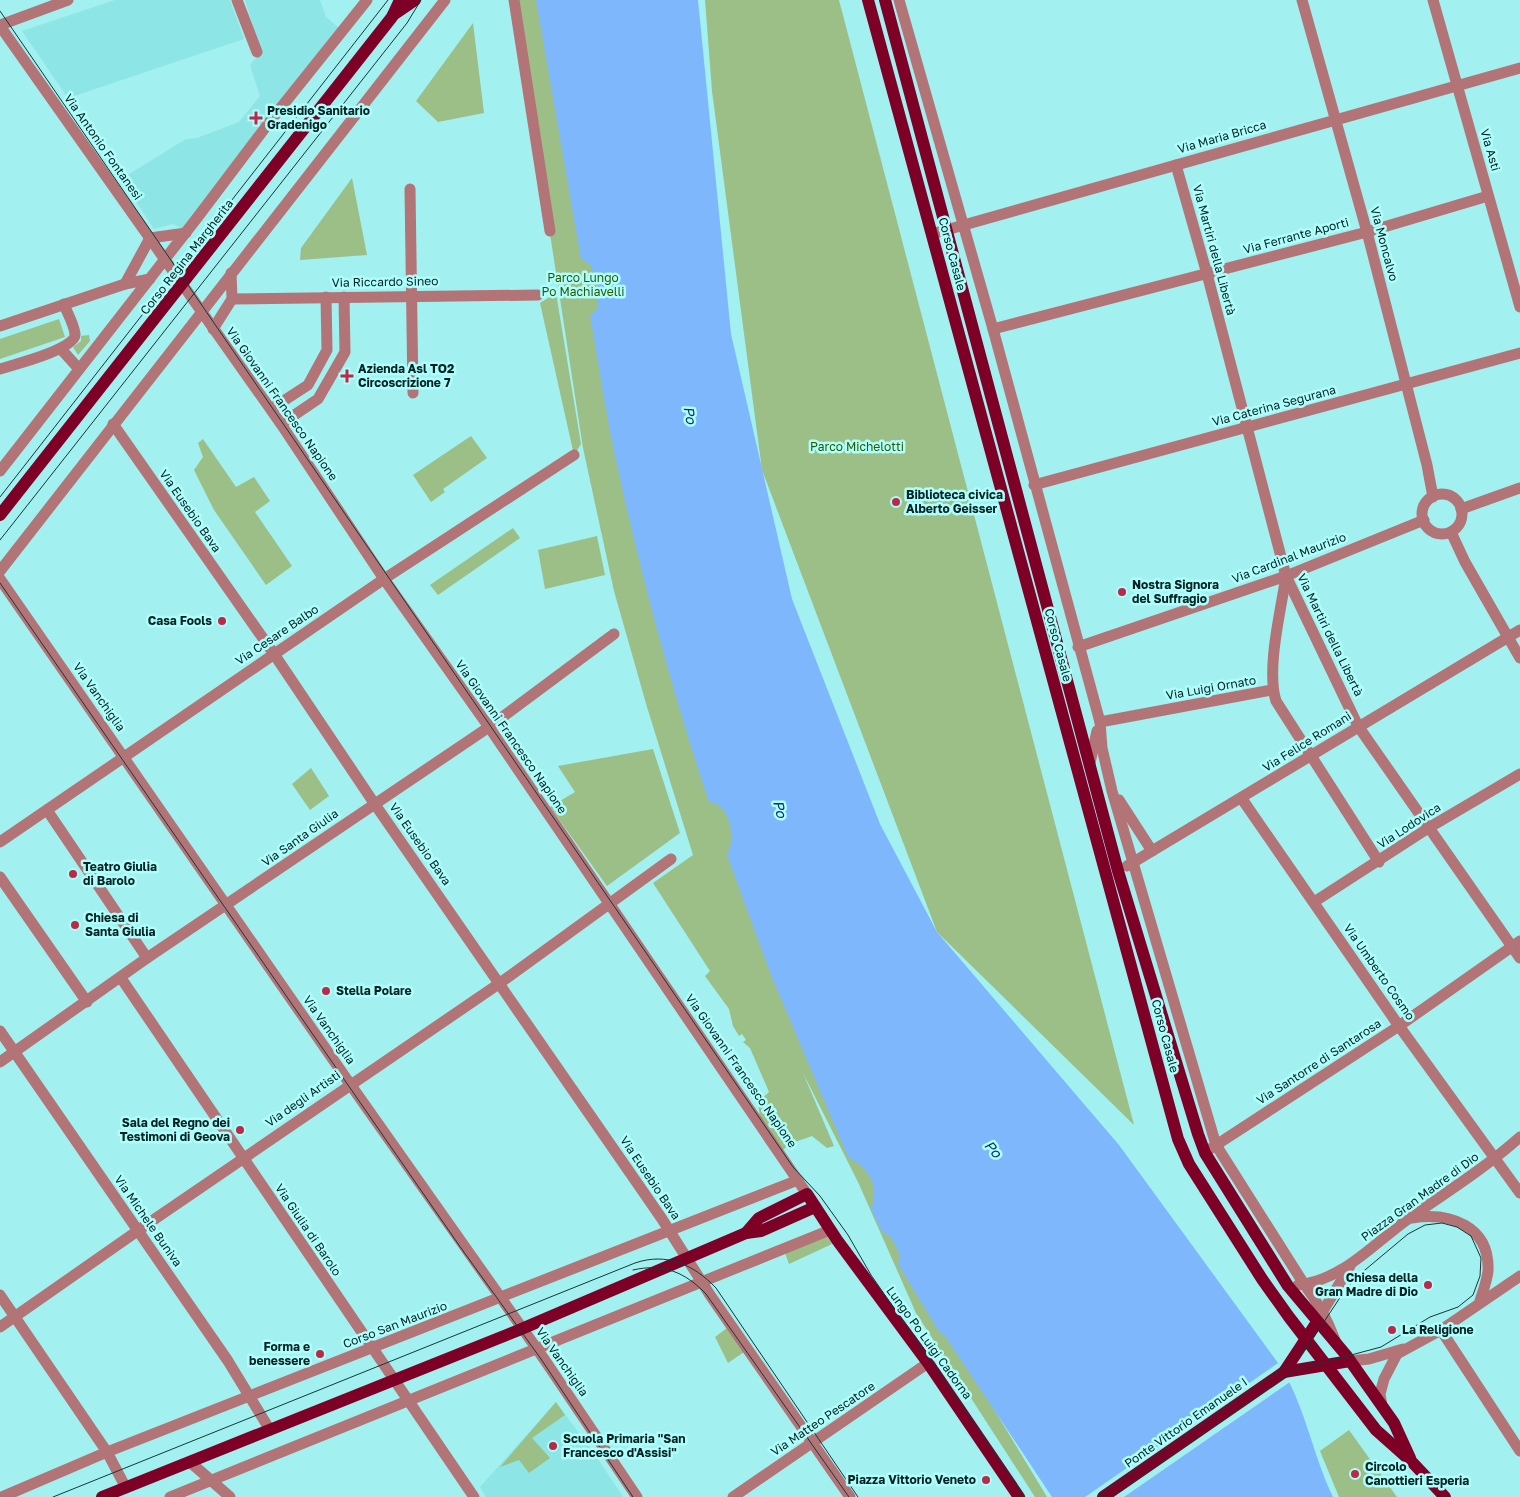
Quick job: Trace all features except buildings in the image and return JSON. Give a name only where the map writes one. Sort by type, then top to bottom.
[{"type":"main road","name":"Corso Regina Margherita","points":[[0,515],[393,15],[400,0]]},
{"type":"main road","name":"Corso Regina Margherita","points":[[393,15],[415,0]]},
{"type":"main road","name":"Corso Casale","points":[[868,0],[932,234],[1113,874],[1178,1139],[1189,1164],[1262,1279],[1306,1339]]},
{"type":"main road","name":"Corso Casale","points":[[885,0],[1090,763],[1113,874],[1205,1152],[1288,1286]]},
{"type":"main road","name":"Via Giovanni Francesco Napione","points":[[807,1194],[815,1207]]},
{"type":"main road","points":[[746,1233],[759,1218],[807,1194]]},
{"type":"main road","points":[[102,1497],[522,1329],[746,1233],[761,1231],[815,1207]]},
{"type":"main road","name":"Lungo Po Luigi Cadorna","points":[[815,1207],[928,1363],[1019,1497]]},
{"type":"main road","points":[[1288,1286],[1320,1317],[1336,1344],[1394,1423],[1412,1462]]},
{"type":"main road","name":"Piazza Gran Madre di Dio","points":[[1284,1372],[1320,1317]]},
{"type":"main road","points":[[1306,1339],[1376,1430],[1412,1462],[1446,1497]]},
{"type":"main road","points":[[1284,1372],[1350,1361]]},
{"type":"main road","name":"Ponte Vittorio Emanuele I","points":[[1103,1497],[1284,1372]]},
{"type":"street","points":[[0,25],[68,0]]},
{"type":"street","points":[[238,0],[257,52]]},
{"type":"street","name":"Corso Regina Margherita","points":[[0,470],[186,234],[270,120],[367,0]]},
{"type":"street","points":[[0,571],[445,0]]},
{"type":"street","points":[[514,0],[550,231]]},
{"type":"street","name":"Corso Casale","points":[[899,0],[993,329],[1078,647],[1100,722],[1102,750],[1112,791],[1216,1145],[1304,1284],[1320,1317]]},
{"type":"street","name":"Via Moncalvo","points":[[1302,0],[1367,232],[1428,465],[1433,497]]},
{"type":"street","name":"Via Asti","points":[[1433,0],[1520,307]]},
{"type":"street","name":"Via Antonio Fontanesi","points":[[0,25],[182,285]]},
{"type":"street","name":"Via Maria Bricca","points":[[932,234],[1520,68]]},
{"type":"street","name":"Via Martiri della Libertà","points":[[1176,164],[1207,274],[1286,576],[1358,726],[1516,944],[1520,958]]},
{"type":"street","points":[[410,189],[413,393]]},
{"type":"street","name":"Via Ferrante Aporti","points":[[993,329],[1367,232],[1488,196]]},
{"type":"street","name":"Corso Regina Margherita","points":[[150,238],[186,234]]},
{"type":"street","points":[[125,284],[150,238]]},
{"type":"street","points":[[213,329],[232,299],[231,273]]},
{"type":"street","points":[[0,326],[125,284],[150,279]]},
{"type":"street","name":"Via Giovanni Francesco Napione","points":[[182,285],[271,409],[384,579],[489,726],[807,1194]]},
{"type":"street","name":"Via Riccardo Sineo","points":[[232,299],[412,295],[538,295]]},
{"type":"street","points":[[281,424],[318,399],[345,352],[344,296]]},
{"type":"street","points":[[271,409],[308,385],[327,350],[326,297]]},
{"type":"street","points":[[0,369],[61,348],[74,340],[75,334],[64,304]]},
{"type":"street","points":[[326,333],[344,333]]},
{"type":"street","points":[[61,348],[79,369]]},
{"type":"street","name":"Via Caterina Segurana","points":[[1034,485],[1520,353]]},
{"type":"street","points":[[317,368],[331,376]]},
{"type":"street","points":[[296,393],[306,408]]},
{"type":"street","name":"Via Eusebio Bava","points":[[113,424],[274,654],[686,1258],[856,1497]]},
{"type":"street","name":"Via Cesare Balbo","points":[[0,842],[384,579],[574,455]]},
{"type":"street","points":[[1461,509],[1520,488]]},
{"type":"street","points":[[1446,495],[1452,498],[1461,509],[1461,521],[1451,532],[1435,533],[1430,530],[1424,520],[1424,507],[1433,497],[1446,495]]},
{"type":"street","name":"Via Cardinal Maurizio","points":[[1078,647],[1286,576],[1424,520]]},
{"type":"street","points":[[1451,532],[1465,562],[1520,658]]},
{"type":"street","name":"Via Luigi Ornato","points":[[1100,722],[1272,690],[1272,673],[1286,576]]},
{"type":"street","name":"Via Vanchiglia","points":[[0,578],[226,906],[536,1348],[637,1497]]},
{"type":"street","name":"Via Felice Romani","points":[[1113,874],[1242,799],[1358,726],[1520,630]]},
{"type":"street","name":"Via Santa Giulia","points":[[0,1062],[147,958],[489,726],[614,634]]},
{"type":"street","points":[[1272,690],[1276,701],[1310,757],[1379,862]]},
{"type":"street","points":[[1090,763],[1100,722]]},
{"type":"street","name":"Via Lodovica","points":[[1314,902],[1379,862],[1430,827],[1520,774]]},
{"type":"street","name":"Corso Casale","points":[[1112,791],[1152,851]]},
{"type":"street","name":"Via Umberto Cosmo","points":[[1242,799],[1399,1026],[1496,1158]]},
{"type":"street","points":[[47,810],[147,958]]},
{"type":"street","name":"Via degli Artisti","points":[[0,1327],[350,1084],[500,983],[671,858]]},
{"type":"street","points":[[0,877],[86,1002]]},
{"type":"street","name":"Via Santorre di Santarosa","points":[[1205,1152],[1399,1026],[1516,944]]},
{"type":"street","name":"Via Giulia di Barolo","points":[[121,978],[371,1349],[474,1497]]},
{"type":"street","name":"Via Michele Buniva","points":[[0,1031],[252,1397],[270,1430]]},
{"type":"street","points":[[1496,1158],[1520,1137]]},
{"type":"street","name":"Piazza Gran Madre di Dio","points":[[1288,1286],[1320,1280],[1350,1266],[1408,1219],[1496,1158],[1520,1193]]},
{"type":"street","name":"Corso San Maurizio","points":[[2,1497],[108,1452],[252,1397],[668,1230],[798,1180]]},
{"type":"street","points":[[1408,1219],[1430,1216],[1452,1218],[1466,1225],[1476,1235],[1486,1253],[1488,1269],[1480,1301]]},
{"type":"street","points":[[170,1497],[830,1230]]},
{"type":"street","name":"Piazza Gran Madre di Dio","points":[[1320,1317],[1350,1266]]},
{"type":"street","points":[[1350,1361],[1369,1359],[1405,1349],[1441,1330],[1480,1301],[1520,1276]]},
{"type":"street","points":[[0,1296],[108,1452],[126,1488]]},
{"type":"street","points":[[1441,1330],[1520,1451]]},
{"type":"street","points":[[1382,1406],[1380,1394],[1384,1379],[1393,1360],[1405,1349]]},
{"type":"street","name":"Via Matteo Pescatore","points":[[733,1497],[928,1363]]},
{"type":"street","name":"Via Eusebio Bava","points":[[815,1441],[850,1497]]},
{"type":"street","points":[[190,1462],[230,1497]]},
{"type":"shaded area","points":[[115,0],[230,0],[244,39],[68,98],[22,31]]},
{"type":"shaded area","name":"Presidio Sanitario Gradenigo","points":[[245,0],[320,0],[326,17],[340,29],[184,229],[172,224],[154,229],[121,179],[186,139],[197,138],[239,122],[260,96],[250,65],[261,52]]},
{"type":"shaded area","name":"Scuola Primaria \"San Francesco d'Assisi\"","points":[[556,1402],[596,1456],[623,1497],[486,1497],[480,1487]]},
{"type":"green space","name":"Parco Lungo Po Machiavelli","points":[[514,0],[551,0],[873,1166],[907,1265],[1047,1497],[1035,1497],[916,1313],[858,1182],[803,1073],[834,1146],[827,1148],[812,1136],[792,1143],[780,1152],[761,1125],[758,1102],[769,1092],[750,1048],[743,1042],[746,1040],[742,1034],[739,1036],[733,1026],[729,1009],[705,976],[710,971],[653,883],[693,855],[647,707],[614,591],[583,448]]},
{"type":"green space","name":"Parco Michelotti","points":[[705,0],[839,0],[1134,1125],[937,932],[762,470],[712,91]]},
{"type":"green space","points":[[473,23],[484,113],[438,122],[416,101]]},
{"type":"green space","points":[[352,178],[367,255],[300,260],[301,248]]},
{"type":"green space","points":[[556,293],[581,444],[574,455],[540,303]]},
{"type":"green space","points":[[59,319],[65,337],[0,359],[0,339]]},
{"type":"green space","points":[[89,335],[90,341],[78,355],[73,347],[81,341],[81,336]]},
{"type":"green space","points":[[471,436],[487,458],[443,489],[445,492],[431,502],[413,475]]},
{"type":"green space","points":[[203,439],[236,487],[254,477],[270,501],[255,512],[292,566],[266,585],[214,510],[194,470],[203,457],[198,443]]},
{"type":"green space","points":[[513,528],[520,538],[438,595],[430,585]]},
{"type":"green space","points":[[597,536],[605,575],[545,589],[538,550]]},
{"type":"green space","points":[[653,749],[680,833],[607,886],[550,807],[575,792],[558,766]]},
{"type":"green space","points":[[311,768],[329,796],[310,810],[292,784]]},
{"type":"green space","points":[[825,1233],[832,1244],[789,1264],[784,1250]]},
{"type":"green space","points":[[731,1325],[747,1350],[728,1363],[715,1337]]},
{"type":"green space","points":[[556,1402],[565,1415],[532,1438],[550,1458],[529,1473],[519,1460],[500,1467]]},
{"type":"green space","name":"Circolo Canottieri Esperia","points":[[1349,1430],[1397,1497],[1339,1497],[1320,1451]]},
{"type":"water","name":"Po","points":[[536,0],[698,0],[731,334],[792,599],[880,824],[937,932],[1119,1145],[1278,1363],[1302,1412],[1319,1464],[1333,1497],[1052,1497],[943,1333],[940,1333],[898,1264],[900,1256],[895,1245],[889,1236],[882,1232],[871,1209],[874,1192],[871,1178],[862,1167],[848,1157],[771,975],[727,855],[731,841],[730,823],[722,809],[716,804],[709,802],[670,677],[613,447],[590,316],[597,309],[598,286],[590,264],[581,259]]},
{"type":"pier","points":[[1278,1363],[1290,1382],[1124,1497],[1085,1497]]},
{"type":"tram line","points":[[0,497],[388,0]]},
{"type":"tram line","points":[[0,540],[407,23],[421,0]]},
{"type":"tram line","points":[[0,11],[793,1167],[820,1196],[848,1235],[871,1275],[1025,1497]]},
{"type":"tram line","points":[[0,583],[461,1248],[541,1359],[633,1497]]},
{"type":"tram line","points":[[1097,1497],[1291,1363],[1310,1343],[1345,1290],[1359,1275],[1408,1234],[1425,1225],[1442,1223],[1457,1227],[1471,1236],[1481,1258],[1480,1276],[1473,1295],[1458,1307],[1430,1317],[1381,1347],[1295,1370],[1112,1497]]},
{"type":"tram line","points":[[53,1497],[635,1263],[658,1259],[669,1260],[689,1267],[716,1288],[858,1497]]},
{"type":"tram line","points":[[633,1270],[654,1268],[673,1271],[690,1280],[706,1294],[849,1497]]},
{"type":"place","name":"Presidio Sanitario Gradenigo","points":[[256,118]]},
{"type":"place","name":"Azienda Asl TO2 Circoscrizione 7","points":[[347,376]]},
{"type":"place","name":"Biblioteca civica Alberto Geisser","points":[[896,502]]},
{"type":"place","name":"Nostra Signora del Suffragio","points":[[1122,592]]},
{"type":"place","name":"Casa Fools","points":[[222,621]]},
{"type":"place","name":"Teatro Giulia di Barolo","points":[[73,874]]},
{"type":"place","name":"Chiesa di Santa Giulia","points":[[75,925]]},
{"type":"place","name":"Stella Polare","points":[[326,991]]},
{"type":"place","name":"Sala del Regno dei Testimoni di Geova","points":[[240,1130]]},
{"type":"place","name":"Chiesa della Gran Madre di Dio","points":[[1428,1285]]},
{"type":"place","name":"La Religione","points":[[1392,1330]]},
{"type":"place","name":"Forma e benessere","points":[[320,1354]]},
{"type":"place","name":"Scuola Primaria \"San Francesco d'Assisi\"","points":[[553,1446]]},
{"type":"place","name":"Circolo Canottieri Esperia","points":[[1355,1474]]},
{"type":"place","name":"Piazza Vittorio Veneto","points":[[986,1480]]}]
